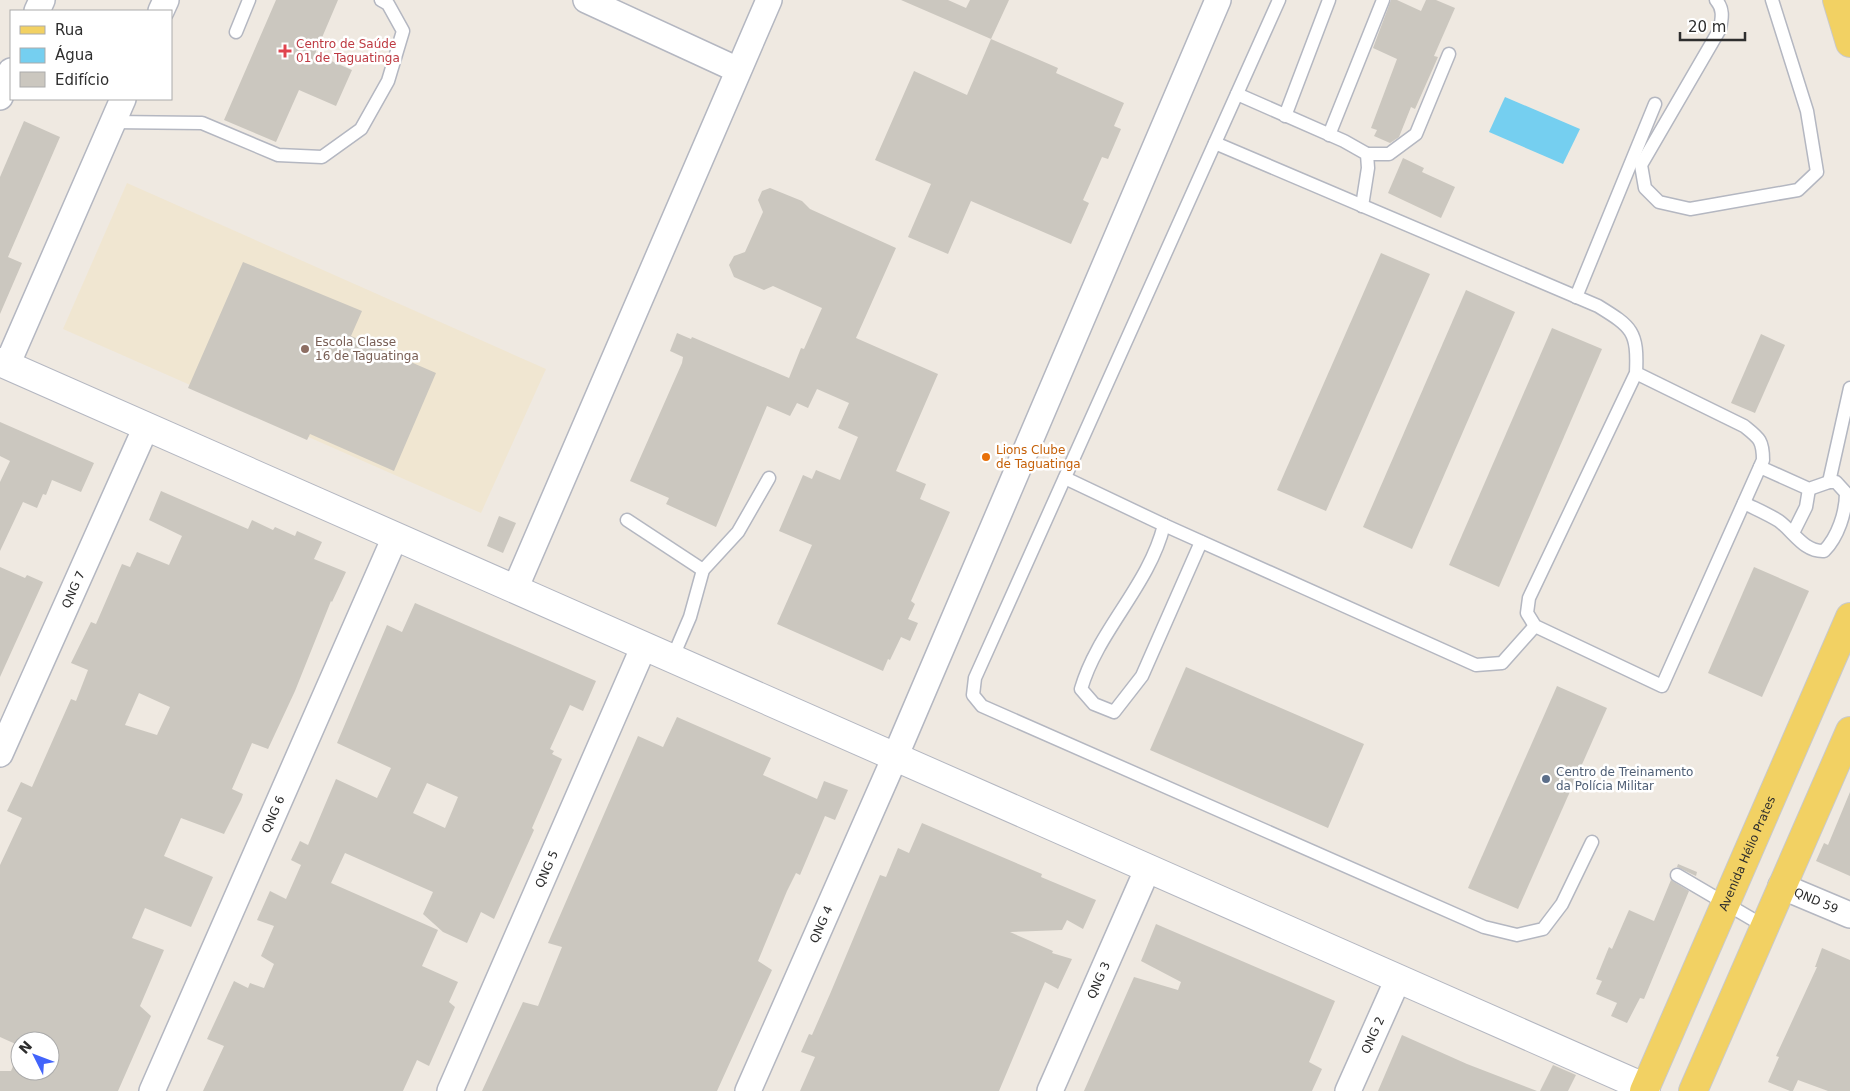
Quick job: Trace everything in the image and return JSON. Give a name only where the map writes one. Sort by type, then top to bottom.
[{"type":"main road","points":[[1837,0],[1850,43]]},
{"type":"main road","name":"Avenida Hélio Prates","points":[[1645,1089],[1850,616]]},
{"type":"main road","points":[[1693,1091],[1850,731]]},
{"type":"street","points":[[586,0],[738,70]]},
{"type":"street","points":[[515,589],[769,0]]},
{"type":"street","name":"QNG 4","points":[[748,1091],[895,757],[1218,0]]},
{"type":"street","points":[[0,97],[10,73]]},
{"type":"street","points":[[122,100],[3,364],[1645,1089]]},
{"type":"street","name":"QNG 7","points":[[0,754],[146,427]]},
{"type":"street","name":"QNG 6","points":[[152,1091],[395,537]]},
{"type":"street","name":"QNG 5","points":[[450,1091],[644,646]]},
{"type":"street","name":"QNG 3","points":[[1050,1091],[1148,868]]},
{"type":"street","name":"QND 59","points":[[1781,886],[1850,915]]},
{"type":"street","name":"QNG 2","points":[[1348,1091],[1398,979]]},
{"type":"lane","points":[[236,32],[249,0]]},
{"type":"lane","points":[[112,122],[202,123],[278,156],[322,157],[362,129],[388,81],[402,31],[388,4],[381,0]]},
{"type":"lane","points":[[1279,0],[975,678],[973,695],[982,706],[1484,927],[1517,935],[1543,929],[1562,904],[1592,842]]},
{"type":"lane","points":[[1285,116],[1329,0]]},
{"type":"lane","points":[[1329,135],[1383,0]]},
{"type":"lane","points":[[1721,2],[1723,15],[1720,29],[1641,166],[1645,188],[1659,202],[1690,209],[1798,190],[1817,172],[1807,111],[1772,0]]},
{"type":"lane","points":[[1237,94],[1329,135],[1366,154],[1389,154],[1416,134],[1449,54]]},
{"type":"lane","points":[[1576,296],[1655,104]]},
{"type":"lane","points":[[1215,143],[1576,296],[1598,306],[1627,324],[1638,346],[1636,373],[1529,598],[1528,613],[1534,626],[1662,686],[1760,467],[1763,454],[1760,439],[1744,426],[1636,373]]},
{"type":"lane","points":[[1362,206],[1368,168],[1366,154]]},
{"type":"lane","points":[[1829,482],[1850,388]]},
{"type":"lane","points":[[1744,503],[1778,521],[1794,533],[1804,545],[1816,551],[1824,551],[1828,546],[1846,505],[1846,492],[1841,485],[1829,482],[1809,489],[1760,467]]},
{"type":"lane","points":[[672,659],[690,617],[703,570],[738,532],[769,478]]},
{"type":"lane","points":[[1065,478],[1201,542],[1476,665],[1502,663],[1534,626]]},
{"type":"lane","points":[[1794,533],[1806,507],[1809,489]]},
{"type":"lane","points":[[627,520],[703,570]]},
{"type":"lane","points":[[1164,525],[1155,551],[1140,582],[1088,666],[1081,690],[1094,704],[1114,712],[1142,676],[1201,542]]},
{"type":"lane","points":[[1677,875],[1764,926]]},
{"type":"shaded area","name":"Escola Classe 16 de Taguatinga","points":[[127,183],[546,369],[481,513],[63,329]]},
{"type":"water","points":[[1505,97],[1580,129],[1563,164],[1489,132]]},
{"type":"building","points":[[276,0],[338,0],[315,54],[352,70],[336,106],[299,90],[276,142],[224,120]]},
{"type":"building","points":[[901,0],[948,0],[966,8],[970,0],[1009,0],[991,39]]},
{"type":"building","points":[[1391,0],[1397,0],[1421,11],[1426,0],[1436,0],[1455,8],[1434,56],[1438,57],[1415,109],[1411,107],[1399,137],[1390,143],[1374,136],[1377,130],[1371,128],[1397,59],[1373,48]]},
{"type":"building","points":[[991,39],[1058,68],[1056,73],[1124,103],[1114,126],[1121,129],[1108,159],[1102,157],[1083,200],[1089,203],[1071,244],[971,201],[948,254],[908,237],[931,184],[875,160],[914,71],[967,95]]},
{"type":"building","points":[[24,121],[60,137],[8,257],[22,263],[0,314],[0,177]]},
{"type":"building","points":[[1403,158],[1424,168],[1422,172],[1455,187],[1441,218],[1388,193]]},
{"type":"building","points":[[770,188],[802,201],[810,209],[896,248],[856,338],[938,374],[896,471],[926,484],[920,499],[950,512],[911,601],[915,604],[908,619],[918,623],[910,641],[901,637],[883,671],[777,624],[812,545],[779,531],[803,475],[812,479],[816,470],[840,480],[858,437],[838,428],[849,403],[817,389],[808,408],[797,403],[790,416],[767,406],[716,527],[666,504],[669,498],[630,481],[682,363],[683,357],[670,351],[677,333],[691,339],[692,337],[789,378],[801,348],[804,349],[822,308],[773,286],[764,290],[734,277],[729,265],[734,256],[745,252],[763,212],[758,200],[762,191]]},
{"type":"building","points":[[1381,253],[1430,274],[1326,511],[1277,490]]},
{"type":"building","points":[[243,262],[362,311],[351,336],[436,373],[394,471],[310,434],[307,440],[188,388]]},
{"type":"building","points":[[1466,290],[1515,312],[1412,549],[1363,527]]},
{"type":"building","points":[[1552,328],[1602,349],[1499,587],[1449,565]]},
{"type":"building","points":[[1761,334],[1785,345],[1755,413],[1731,403]]},
{"type":"building","points":[[0,422],[94,463],[81,492],[52,480],[46,495],[43,494],[37,508],[23,502],[0,551],[0,482],[10,461],[0,456]]},
{"type":"building","points":[[161,491],[248,529],[252,520],[273,530],[275,527],[295,536],[297,531],[322,542],[314,559],[346,572],[331,601],[295,691],[268,749],[252,743],[232,789],[243,794],[224,834],[181,818],[164,856],[213,877],[191,927],[145,908],[132,938],[164,950],[140,1006],[151,1016],[118,1091],[0,1091],[0,1071],[10,1071],[10,1081],[60,1081],[60,1031],[10,1031],[10,1042],[0,1037],[0,865],[22,818],[7,811],[21,782],[32,787],[71,699],[76,701],[88,670],[71,663],[91,622],[96,624],[122,564],[130,567],[137,552],[169,565],[182,536],[149,520]],"holes":[[[139,693],[170,707],[157,735],[125,725]]]},
{"type":"building","points":[[499,516],[516,523],[503,553],[487,546]]},
{"type":"building","points":[[0,567],[25,578],[27,575],[43,582],[0,677]]},
{"type":"building","points":[[1754,567],[1809,591],[1762,697],[1708,673]]},
{"type":"building","points":[[415,603],[596,681],[583,711],[570,705],[550,749],[554,751],[552,754],[562,759],[532,828],[534,830],[494,919],[481,912],[467,943],[443,932],[423,914],[433,892],[345,853],[331,883],[438,930],[422,966],[458,982],[449,1002],[455,1007],[429,1066],[417,1060],[403,1091],[203,1091],[224,1046],[207,1039],[234,981],[248,988],[250,983],[264,988],[274,964],[261,956],[274,926],[257,920],[270,891],[286,899],[301,865],[291,860],[300,841],[308,845],[336,779],[377,798],[391,768],[337,743],[387,625],[402,632]],"holes":[[[427,783],[458,797],[445,828],[413,813]]]},
{"type":"building","points":[[1186,667],[1364,744],[1328,828],[1150,750]]},
{"type":"building","name":"Centro de Treinamento da Polícia Militar","points":[[1557,686],[1607,708],[1518,909],[1468,888]]},
{"type":"building","points":[[677,717],[771,758],[763,775],[817,799],[824,781],[848,790],[835,820],[825,816],[800,875],[796,873],[787,891],[758,961],[772,970],[717,1091],[482,1091],[523,1002],[538,1006],[562,947],[548,943],[638,736],[663,747]]},
{"type":"building","points":[[1850,792],[1850,876],[1816,861],[1824,843],[1828,845]]},
{"type":"building","points":[[922,823],[1042,874],[1041,877],[1096,900],[1083,929],[1067,920],[1062,930],[1010,932],[1053,951],[1052,953],[1072,959],[1058,989],[1045,982],[999,1091],[800,1091],[815,1057],[801,1052],[809,1034],[812,1035],[880,875],[886,877],[898,848],[909,853]]},
{"type":"building","points":[[1678,864],[1697,872],[1696,876],[1677,867]]},
{"type":"building","points":[[1671,880],[1689,891],[1644,999],[1640,998],[1627,1023],[1611,1016],[1617,1003],[1596,994],[1602,981],[1596,979],[1609,947],[1612,949],[1629,910],[1654,921]]},
{"type":"building","points":[[1156,924],[1335,1001],[1309,1062],[1322,1069],[1312,1091],[1084,1091],[1134,977],[1178,990],[1181,982],[1141,961]]},
{"type":"building","points":[[1822,948],[1850,960],[1850,1091],[1828,1091],[1798,1080],[1793,1091],[1790,1091],[1768,1082],[1779,1057],[1776,1056],[1817,967],[1815,967]]},
{"type":"building","points":[[1402,1035],[1467,1064],[1537,1091],[1378,1091]]},
{"type":"building","points":[[1553,1065],[1576,1075],[1568,1091],[1540,1091]]},
{"type":"place","name":"Centro de Saúde 01 de Taguatinga","points":[[285,51]]},
{"type":"place","name":"Escola Classe 16 de Taguatinga","points":[[305,349]]},
{"type":"place","name":"Lions Clube de Taguatinga","points":[[986,457]]},
{"type":"place","name":"Centro de Treinamento da Polícia Militar","points":[[1546,779]]}]
